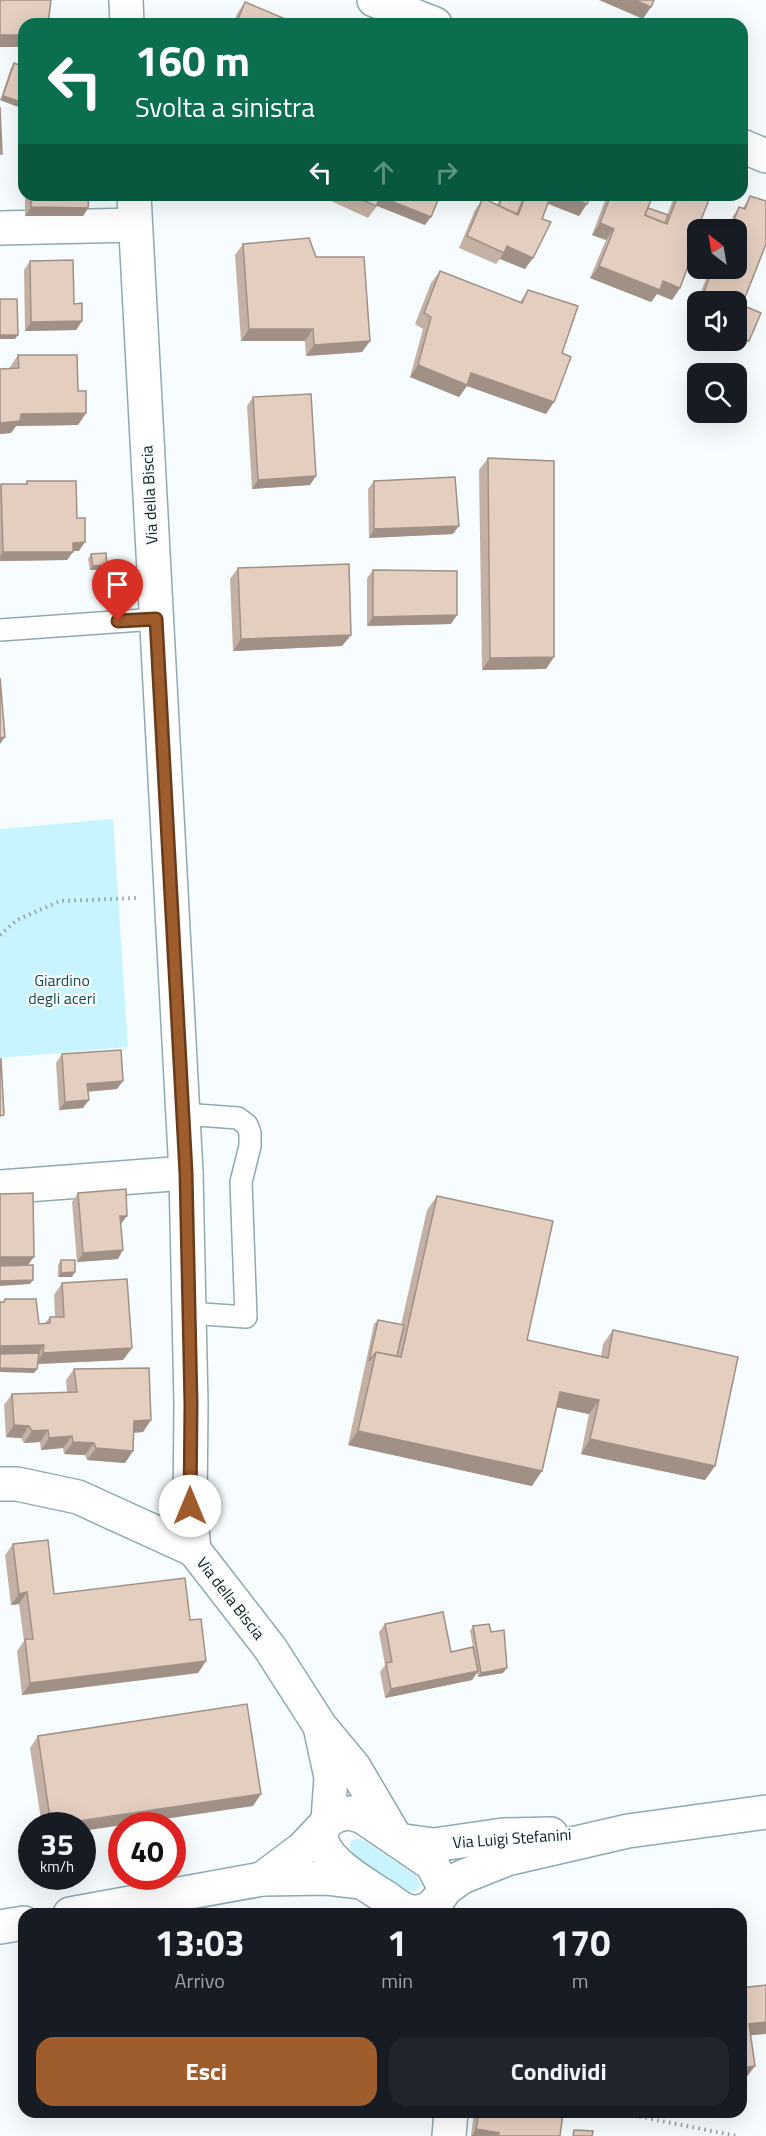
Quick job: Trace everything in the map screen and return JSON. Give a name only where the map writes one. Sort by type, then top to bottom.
[{"type":"street","points":[[126,0],[127,18]]},
{"type":"street","points":[[374,0],[420,18]]},
{"type":"street","points":[[748,148],[766,156]]},
{"type":"street","points":[[0,228],[134,210]]},
{"type":"street","name":"Via della Biscia","points":[[134,210],[186,1173],[190,1506],[194,1550],[270,1648],[320,1726],[354,1767],[397,1840]]},
{"type":"street","points":[[0,1187],[186,1173]]},
{"type":"street","points":[[0,1484],[17,1484],[78,1497],[194,1550]]},
{"type":"street","name":"Via della Biscia","points":[[320,1726],[331,1777],[322,1840],[325,1850],[333,1860],[361,1882],[427,1906],[432,1864],[363,1817],[351,1813],[339,1814],[325,1825]]},
{"type":"street","name":"Via Luigi Stefanini","points":[[427,1906],[462,1877],[507,1859],[628,1831],[766,1812]]},
{"type":"street","points":[[262,1879],[303,1848],[325,1825]]},
{"type":"street","name":"Via Luigi Stefanini","points":[[397,1840],[434,1845],[503,1835],[628,1831]]},
{"type":"street","points":[[103,1908],[262,1879],[327,1878],[361,1882]]},
{"type":"street","points":[[0,1927],[18,1924]]},
{"type":"street","points":[[449,2136],[450,2118]]},
{"type":"lane","points":[[0,630],[156,619]]},
{"type":"lane","points":[[183,1114],[238,1118],[247,1125],[250,1133],[250,1146],[241,1182],[246,1317],[189,1313]]},
{"type":"path","points":[[0,935],[16,920],[60,901],[119,898],[171,899]]},
{"type":"path","points":[[646,2118],[737,2136]]},
{"type":"green space","name":"Giardino degli aceri","points":[[113,819],[128,1047],[0,1058],[0,829]]},
{"type":"green space","points":[[361,1839],[415,1875],[421,1885],[415,1891],[404,1890],[354,1856],[350,1842]]},
{"type":"building","points":[[0,0],[51,0],[49,18],[18,18],[18,35],[0,35]]},
{"type":"building","points":[[635,0],[654,0],[651,7]]},
{"type":"building","points":[[245,2],[283,18],[238,18]]},
{"type":"building","points":[[14,63],[18,65],[18,101],[3,96]]},
{"type":"building","points":[[0,107],[2,154],[0,154]]},
{"type":"building","points":[[750,196],[766,201],[766,244],[747,292],[704,291],[709,279],[747,279],[747,219],[734,219],[739,207],[745,209]]},
{"type":"building","points":[[31,201],[89,201],[88,208],[31,207]]},
{"type":"building","points":[[365,201],[378,201],[376,206]]},
{"type":"building","points":[[391,201],[438,201],[431,217]]},
{"type":"building","points":[[482,201],[489,201],[518,215],[524,201],[549,201],[542,219],[551,222],[533,258],[507,246],[504,253],[467,236]]},
{"type":"building","points":[[501,201],[522,201],[517,214],[499,206]]},
{"type":"building","points":[[609,201],[651,201],[645,215],[667,224],[676,201],[709,201],[701,219],[687,219],[687,269],[680,288],[663,281],[660,290],[599,266],[614,229],[600,223]]},
{"type":"building","points":[[648,208],[668,215],[665,223],[645,215]]},
{"type":"building","points":[[309,238],[316,257],[364,257],[370,341],[314,345],[313,329],[249,329],[243,244]]},
{"type":"building","points":[[73,260],[74,304],[82,303],[82,321],[31,322],[30,261]]},
{"type":"building","points":[[440,271],[522,303],[528,290],[578,306],[562,353],[571,357],[554,402],[471,373],[467,385],[418,365],[431,317],[424,313]]},
{"type":"building","points":[[0,299],[17,299],[18,335],[0,335]]},
{"type":"building","points":[[747,307],[761,313],[749,341],[747,340]]},
{"type":"building","points":[[18,355],[77,355],[78,391],[86,391],[86,413],[21,414],[20,421],[0,423],[0,369],[19,368]]},
{"type":"building","points":[[311,394],[316,476],[258,480],[253,397]]},
{"type":"building","points":[[488,458],[554,461],[554,657],[490,658]]},
{"type":"building","points":[[455,477],[459,526],[374,529],[374,481]]},
{"type":"building","points":[[27,481],[76,481],[77,518],[85,518],[85,542],[73,543],[73,552],[3,552],[1,484],[27,484]]},
{"type":"building","points":[[106,553],[107,565],[93,566],[91,554]]},
{"type":"building","points":[[349,564],[351,635],[241,639],[238,568]]},
{"type":"building","points":[[373,570],[457,571],[457,615],[373,617]]},
{"type":"building","points":[[0,678],[5,737],[0,738]]},
{"type":"building","points":[[121,1050],[123,1081],[87,1084],[89,1100],[65,1102],[62,1054]]},
{"type":"building","points":[[0,1059],[4,1115],[0,1116]]},
{"type":"building","points":[[126,1189],[127,1216],[120,1216],[123,1250],[83,1253],[78,1193]]},
{"type":"building","points":[[33,1193],[34,1257],[0,1257],[0,1194]]},
{"type":"building","points":[[437,1196],[553,1221],[527,1340],[608,1358],[613,1330],[738,1357],[715,1466],[590,1439],[599,1400],[560,1392],[542,1471],[358,1431],[376,1352],[401,1357]]},
{"type":"building","points":[[61,1260],[75,1260],[75,1272],[61,1273]]},
{"type":"building","points":[[33,1265],[33,1280],[0,1281],[0,1266]]},
{"type":"building","points":[[127,1279],[132,1348],[43,1353],[44,1345],[0,1346],[0,1302],[4,1302],[5,1299],[36,1299],[39,1324],[50,1323],[50,1317],[64,1317],[62,1283]]},
{"type":"building","points":[[378,1320],[404,1325],[397,1356],[376,1352],[369,1361]]},
{"type":"building","points":[[39,1353],[37,1369],[0,1368],[0,1354]]},
{"type":"building","points":[[149,1368],[151,1420],[134,1421],[133,1451],[96,1448],[94,1443],[73,1442],[72,1436],[49,1438],[48,1430],[32,1431],[29,1426],[14,1425],[12,1394],[77,1392],[74,1369]]},
{"type":"building","points":[[48,1540],[54,1594],[185,1578],[190,1620],[201,1619],[206,1661],[30,1683],[25,1639],[33,1639],[27,1592],[19,1594],[13,1544]]},
{"type":"building","points":[[443,1612],[451,1652],[473,1647],[478,1671],[391,1689],[386,1663],[392,1662],[385,1624]]},
{"type":"building","points":[[489,1624],[491,1632],[504,1630],[507,1668],[481,1673],[473,1626]]},
{"type":"building","points":[[247,1704],[261,1794],[139,1812],[108,1812],[108,1817],[96,1818],[96,1812],[49,1812],[38,1736]]},
{"type":"building","points":[[766,1985],[766,2022],[749,2024],[755,2066],[747,2067],[747,1987]]},
{"type":"building","points":[[478,2118],[562,2118],[560,2136],[499,2136],[499,2133],[476,2129]]},
{"type":"building","points":[[574,2130],[593,2131],[592,2136],[573,2136]]},
{"type":"route","points":[[118,621],[156,619],[186,1173],[191,1404],[190,1506]]}]
